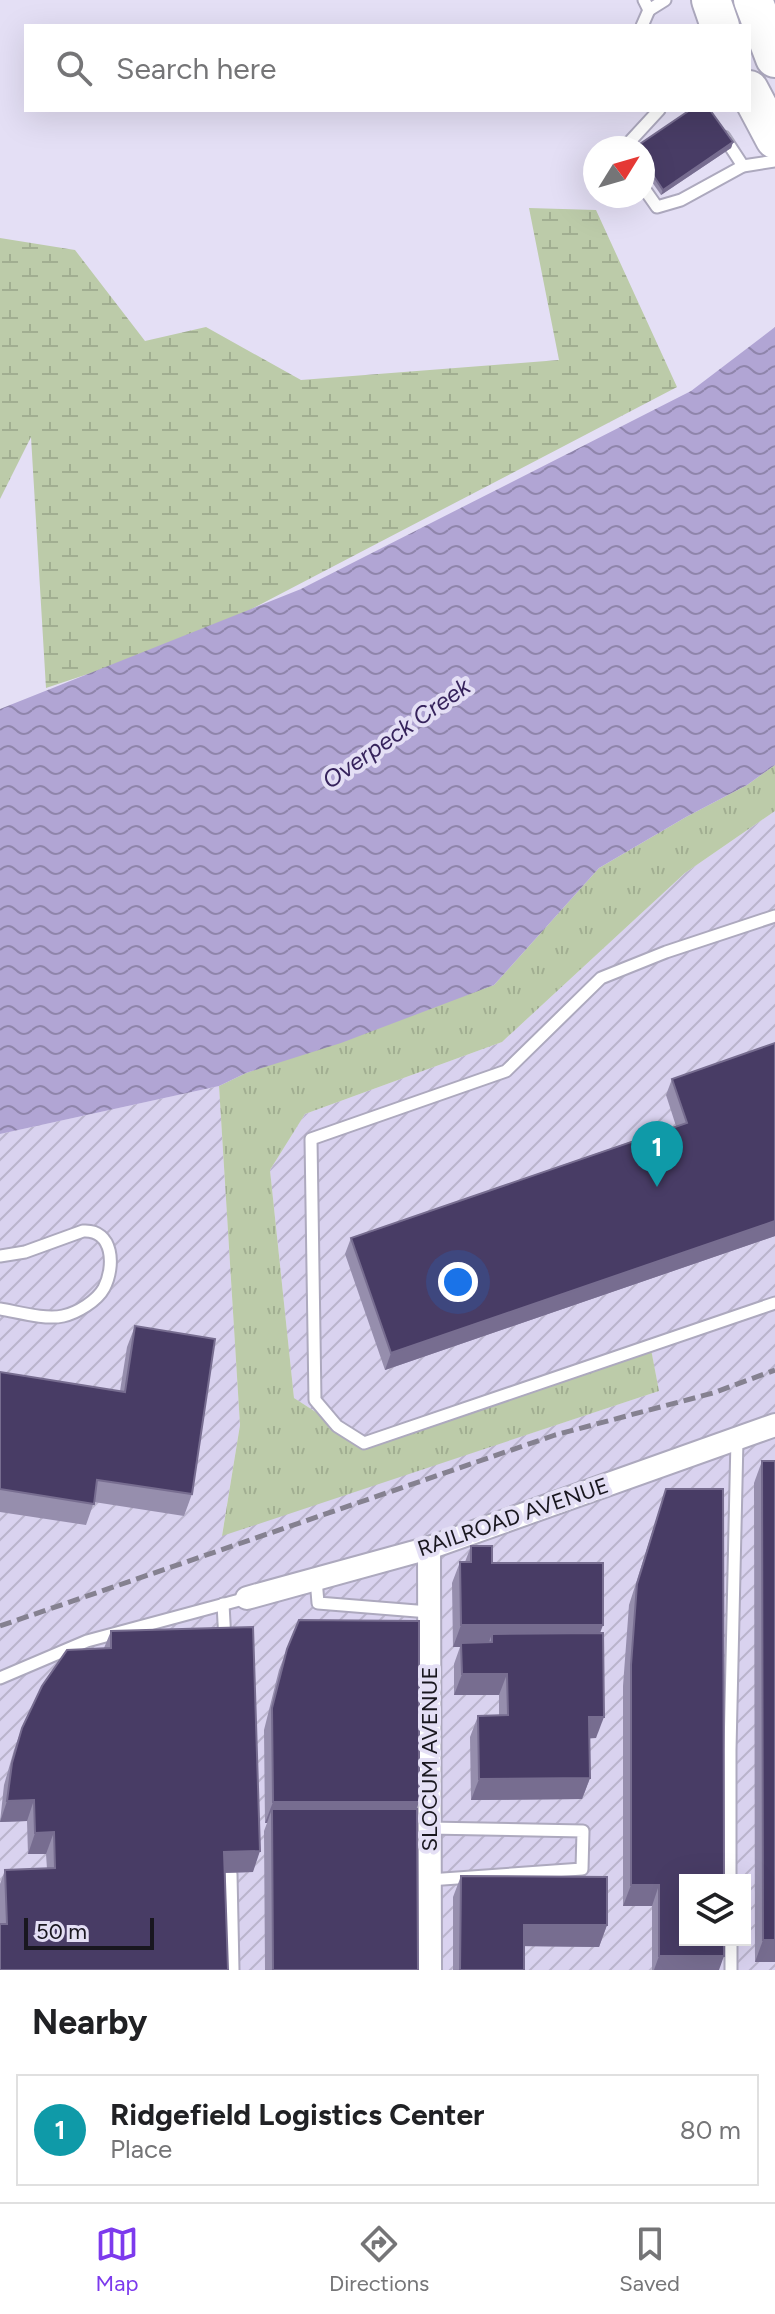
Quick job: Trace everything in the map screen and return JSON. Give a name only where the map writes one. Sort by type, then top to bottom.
[{"type":"highway","points":[[753,0],[775,58]]},
{"type":"highway","points":[[751,94],[775,139]]},
{"type":"street","name":"RAILROAD AVENUE","points":[[247,1598],[429,1548],[775,1425]]},
{"type":"street","name":"SLOCUM AVENUE","points":[[429,1548],[430,1970]]},
{"type":"lane","points":[[646,5],[665,0]]},
{"type":"lane","points":[[635,136],[657,112]]},
{"type":"lane","points":[[714,121],[743,166]]},
{"type":"lane","points":[[655,204],[657,207],[681,200],[743,166],[775,161]]},
{"type":"lane","points":[[775,916],[666,952],[601,978],[506,1071],[311,1139],[315,1400],[337,1426],[364,1443],[775,1303]]},
{"type":"lane","points":[[0,1256],[25,1252],[83,1231],[93,1231],[103,1238],[112,1254],[110,1273],[103,1291],[78,1311],[59,1317],[0,1309]]},
{"type":"lane","points":[[730,1874],[737,1438]]},
{"type":"lane","points":[[316,1579],[318,1603],[429,1612]]},
{"type":"lane","points":[[0,1678],[87,1641],[247,1598]]},
{"type":"lane","points":[[223,1604],[225,1646]]},
{"type":"lane","points":[[429,1828],[583,1831],[582,1869],[429,1880]]},
{"type":"lane","points":[[231,1874],[233,1970]]},
{"type":"lane","points":[[731,1946],[731,1970]]},
{"type":"shaded area","points":[[775,811],[775,1970],[0,1970],[0,1134],[219,1086],[240,1425],[222,1535],[659,1391],[650,1345],[364,1443],[294,1398],[270,1170],[305,1114],[502,1042],[685,873]]},
{"type":"green space","points":[[529,208],[596,210],[677,387],[196,638],[46,688],[31,437],[0,499],[0,238],[75,250],[145,341],[206,327],[301,380],[559,360]]},
{"type":"green space","points":[[775,765],[775,811],[685,873],[502,1042],[305,1114],[270,1170],[294,1398],[364,1443],[650,1344],[659,1391],[222,1536],[240,1425],[219,1086],[246,1073],[494,985],[599,868],[747,785]]},
{"type":"water","name":"Overpeck Creek","points":[[775,327],[775,765],[747,785],[599,868],[494,985],[341,1043],[246,1073],[219,1086],[0,1134],[0,709],[301,589],[691,391]]},
{"type":"building","points":[[687,112],[711,112],[733,142],[663,190],[655,178],[655,136],[652,136]]},
{"type":"building","points":[[775,1043],[775,1221],[391,1353],[351,1238],[687,1123],[672,1079]]},
{"type":"building","points":[[135,1326],[215,1339],[192,1494],[97,1480],[94,1504],[0,1489],[0,1372],[125,1392]]},
{"type":"building","points":[[762,1461],[775,1461],[775,1940],[763,1940]]},
{"type":"building","points":[[666,1489],[723,1489],[724,1874],[679,1874],[679,1946],[724,1946],[724,1956],[659,1956],[659,1885],[631,1885],[631,1665],[637,1584]]},
{"type":"building","points":[[471,1546],[492,1546],[492,1563],[603,1563],[603,1625],[461,1625],[460,1562],[471,1562]]},
{"type":"building","points":[[299,1620],[419,1621],[419,1802],[273,1802],[272,1708],[287,1649]]},
{"type":"building","points":[[253,1627],[260,1851],[224,1852],[228,1970],[0,1970],[0,1924],[7,1924],[5,1870],[55,1868],[54,1832],[35,1833],[34,1800],[7,1801],[12,1763],[22,1728],[42,1686],[67,1650],[111,1648],[111,1631]]},
{"type":"building","points":[[603,1633],[604,1717],[589,1717],[590,1778],[479,1779],[478,1716],[508,1715],[507,1674],[462,1674],[461,1643],[492,1642],[492,1634]]},
{"type":"building","points":[[272,1809],[417,1809],[418,1970],[273,1970]]},
{"type":"building","points":[[461,1876],[607,1877],[607,1925],[524,1925],[524,1970],[460,1970]]},
{"type":"railway","points":[[0,1626],[555,1435],[713,1393],[775,1370]]},
{"type":"place","name":"Ridgefield Logistics Center","points":[[657,1187]]}]
